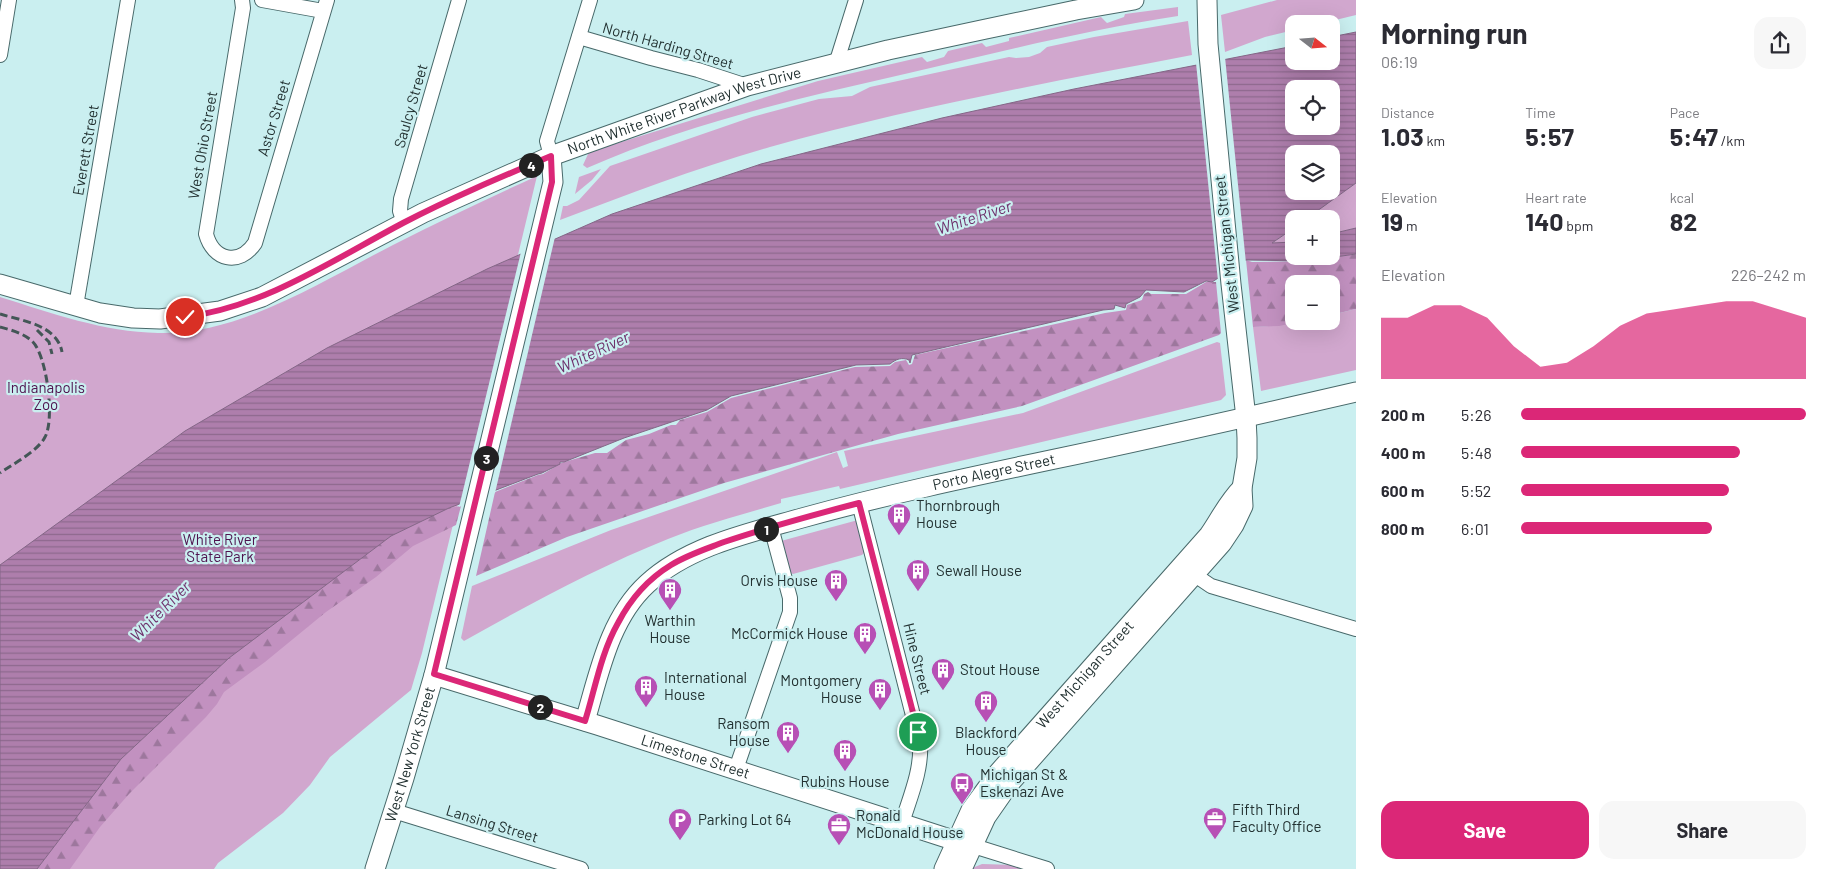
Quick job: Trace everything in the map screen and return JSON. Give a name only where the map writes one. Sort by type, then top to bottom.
[{"type":"main road","name":"North White River Parkway West Drive","points":[[0,284],[100,313],[142,319],[185,317],[220,311],[262,297],[404,222],[476,188],[551,156],[747,86],[888,50],[1020,21],[1134,0]]},
{"type":"main road","name":"West Michigan Street","points":[[944,869],[986,817],[1009,784],[1188,570],[1222,543],[1234,525],[1243,506],[1242,488],[1247,458],[1246,418],[1231,284],[1207,6]]},
{"type":"main road","name":"West New York Street","points":[[376,869],[434,674],[549,197],[552,182],[551,156]]},
{"type":"main road","name":"Porto Alegre Street","points":[[585,721],[614,629],[627,608],[644,586],[671,565],[690,555],[771,527],[859,503],[1356,392]]},
{"type":"main road","name":"Limestone Street","points":[[434,674],[964,843]]},
{"type":"main road","name":"West Michigan Street","points":[[962,869],[964,843]]},
{"type":"street","points":[[0,55],[9,0]]},
{"type":"street","name":"Everett Street","points":[[76,306],[128,0]]},
{"type":"street","name":"West Ohio Street","points":[[242,0],[243,8],[206,234],[212,249],[226,257],[241,256],[252,246]]},
{"type":"street","points":[[262,0],[325,5]]},
{"type":"street","name":"Saulcy Street","points":[[404,222],[400,211],[400,199],[459,0]]},
{"type":"street","name":"West New York Street","points":[[551,156],[547,141],[590,0]]},
{"type":"street","points":[[836,64],[856,0]]},
{"type":"street","name":"Astor Street","points":[[252,246],[325,5]]},
{"type":"street","name":"North Harding Street","points":[[579,37],[698,70],[747,86]]},
{"type":"street","name":"Hine Street","points":[[859,503],[920,743],[921,755],[917,775],[902,823]]},
{"type":"street","points":[[736,769],[790,612],[790,598],[771,527]]},
{"type":"street","points":[[1188,570],[1211,586],[1356,629]]},
{"type":"street","name":"Lansing Street","points":[[394,811],[580,869]]},
{"type":"street","points":[[964,843],[1047,869]]},
{"type":"green space","points":[[1277,0],[1356,0],[1356,15],[1340,19],[1340,15],[1285,15],[1285,32],[1265,37],[1225,52],[1221,15]]},
{"type":"green space","points":[[1178,7],[1178,16],[1043,42],[786,102],[665,138],[587,168],[583,165],[589,152],[818,81],[922,57],[927,62],[944,57],[948,51],[982,43],[986,47],[1009,41],[1009,38],[1101,17],[1107,23],[1124,17],[1125,14]]},
{"type":"green space","points":[[1188,21],[1192,55],[980,96],[822,133],[717,163],[560,220],[563,206],[579,200],[610,166],[752,117],[819,99],[852,96],[870,87],[1009,57],[1029,57],[1040,53],[1047,47]]},
{"type":"green space","points":[[601,169],[592,180],[575,194],[579,177]]},
{"type":"green space","name":"White River State Park","points":[[537,176],[422,653],[411,690],[330,757],[310,785],[283,813],[218,863],[214,869],[0,869],[0,297],[78,321],[138,332],[189,331],[219,325],[250,316],[280,303],[429,227]]},
{"type":"green space","points":[[1356,183],[1356,228],[1340,232],[1340,210],[1318,210],[1332,200],[1340,200],[1340,195]]},
{"type":"green space","points":[[1285,234],[1285,243],[1271,244]]},
{"type":"green space","points":[[1356,254],[1356,309],[1340,313],[1340,275],[1285,275],[1285,325],[1253,327],[1246,260],[1252,262],[1285,261],[1285,265],[1340,265],[1340,256]]},
{"type":"green space","points":[[1206,282],[1216,282],[1221,333],[1219,335],[1022,406],[898,434],[724,483],[567,537],[476,576],[495,492],[543,474],[561,463],[595,453],[607,453],[626,440],[676,425],[680,420],[707,412],[731,398],[855,367],[890,366],[895,362],[906,360],[909,365],[912,364],[915,355],[1126,310],[1127,305],[1142,300],[1144,294],[1148,292],[1151,294],[1186,294]]},
{"type":"green space","points":[[1356,309],[1356,370],[1261,391],[1253,327],[1285,324],[1285,330],[1340,330],[1340,313]]},
{"type":"green space","points":[[1217,342],[1220,343],[1226,395],[1221,400],[840,489],[839,486],[781,499],[781,503],[696,529],[642,550],[564,587],[464,641],[461,638],[472,586],[611,530],[837,452],[843,468],[848,466],[844,451],[1023,413]]},
{"type":"green space","points":[[461,506],[456,525],[413,546],[376,577],[326,612],[265,662],[224,692],[206,717],[129,794],[100,827],[70,869],[37,869],[121,759],[229,658],[391,536],[449,508]]},
{"type":"green space","points":[[858,520],[865,552],[862,555],[791,573],[781,541]]},
{"type":"green space","points":[[982,864],[1016,865],[1028,869],[970,869]]},
{"type":"water","name":"White River","points":[[1356,32],[1356,183],[1340,195],[1340,145],[1285,145],[1285,200],[1332,200],[1318,210],[1285,210],[1285,234],[1272,243],[1285,242],[1285,261],[1246,260],[1212,282],[1206,281],[1184,292],[1146,290],[1140,297],[1126,304],[1125,308],[1115,305],[1114,309],[912,355],[910,363],[909,360],[901,359],[890,364],[856,365],[731,396],[707,410],[560,462],[560,464],[542,473],[449,508],[391,536],[229,658],[121,759],[37,869],[0,869],[0,565],[185,431],[327,348],[487,269],[612,214],[761,164],[942,118],[1074,89],[1285,48],[1285,70],[1340,70],[1340,35]]},
{"type":"water","points":[[1356,228],[1356,254],[1340,256],[1340,232]]},
{"type":"pier","points":[[1225,57],[1246,263],[1218,281],[1196,63]]},
{"type":"pier","points":[[555,237],[495,493],[459,507],[521,252]]},
{"type":"railway","points":[[0,314],[28,322],[46,330],[59,343],[62,352]]},
{"type":"railway","points":[[0,327],[25,336],[37,348],[45,373],[49,403],[48,429],[42,442],[31,452],[0,473]]},
{"type":"railway","points":[[37,330],[49,342],[52,354]]},
{"type":"place","name":"Thornbrough House","points":[[899,536]]},
{"type":"place","name":"Sewall House","points":[[918,592]]},
{"type":"place","name":"Orvis House","points":[[836,602]]},
{"type":"place","name":"Warthin House","points":[[670,611]]},
{"type":"place","name":"McCormick House","points":[[865,655]]},
{"type":"place","name":"Stout House","points":[[943,691]]},
{"type":"place","name":"International House","points":[[646,708]]},
{"type":"place","name":"Montgomery House","points":[[880,711]]},
{"type":"place","name":"Blackford House","points":[[986,723]]},
{"type":"place","name":"Ransom House","points":[[788,754]]},
{"type":"place","name":"Rubins House","points":[[845,772]]},
{"type":"place","name":"Michigan St & Eskenazi Ave","points":[[962,805]]},
{"type":"place","name":"Fifth Third Faculty Office","points":[[1215,840]]},
{"type":"place","name":"Parking Lot 64","points":[[680,841]]},
{"type":"place","name":"Ronald McDonald House","points":[[839,846]]},
{"type":"route","points":[[185,317],[220,311],[262,297],[423,213],[551,156],[552,182],[434,674],[585,721],[614,629],[631,601],[654,578],[671,565],[704,549],[780,524],[859,503],[918,732]]},
{"type":"park label","name":"Indianapolis Zoo","points":[[46,396]]}]
